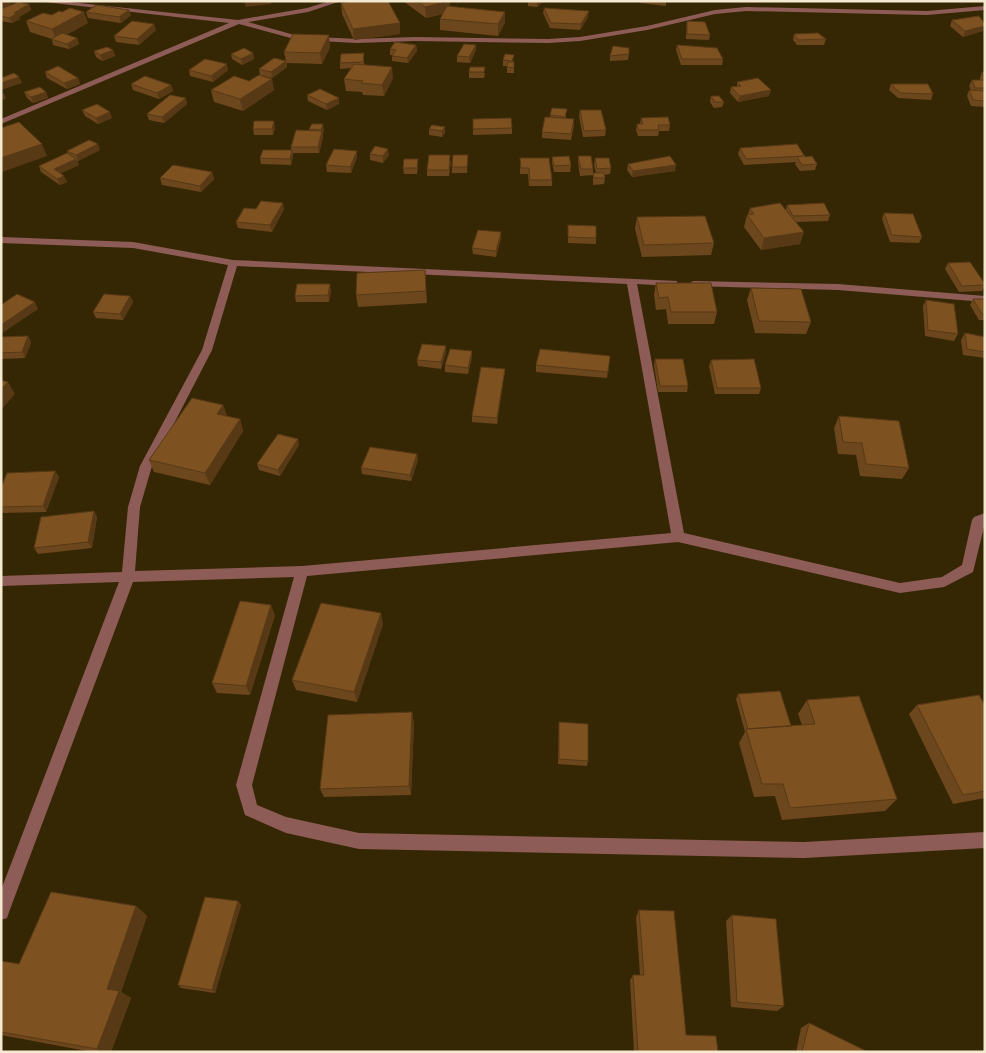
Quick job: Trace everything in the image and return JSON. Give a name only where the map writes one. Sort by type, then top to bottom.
[{"type":"street","points":[[39,1],[238,22],[298,38],[326,40],[580,40],[715,12],[746,9],[927,13],[985,8]]},
{"type":"street","points":[[298,1],[308,10]]},
{"type":"street","points":[[1,122],[238,22],[308,10],[338,1]]},
{"type":"street","points":[[1,240],[133,245],[233,263],[632,282],[838,287],[985,299]]},
{"type":"street","points":[[1,912],[128,576],[134,507],[146,466],[207,350],[233,263]]},
{"type":"street","points":[[632,282],[678,537]]},
{"type":"street","points":[[1,581],[302,571],[678,537],[900,588],[944,582],[968,568],[978,520],[985,518]]},
{"type":"street","points":[[302,571],[244,785],[251,810],[286,825],[359,842],[804,850],[985,840]]},
{"type":"building","points":[[388,1],[400,23],[353,29],[341,3]]},
{"type":"building","points":[[417,1],[449,1],[425,7]]},
{"type":"building","points":[[18,2],[29,4],[9,18],[1,16],[1,9]]},
{"type":"building","points":[[96,5],[129,10],[119,17],[86,12]]},
{"type":"building","points":[[447,6],[505,12],[498,24],[440,19]]},
{"type":"building","points":[[70,8],[84,12],[52,29],[26,21],[43,13],[52,15]]},
{"type":"building","points":[[544,8],[589,11],[581,24],[551,23]]},
{"type":"building","points":[[979,16],[985,26],[965,31],[952,20]]},
{"type":"building","points":[[132,21],[154,24],[137,39],[114,36]]},
{"type":"building","points":[[687,21],[705,22],[710,35],[687,34]]},
{"type":"building","points":[[62,33],[77,38],[67,44],[51,39]]},
{"type":"building","points":[[818,33],[826,39],[798,40],[794,34]]},
{"type":"building","points":[[293,34],[329,35],[320,53],[284,52]]},
{"type":"building","points":[[395,42],[416,45],[407,58],[392,56],[396,50],[390,49]]},
{"type":"building","points":[[464,44],[476,45],[469,57],[457,56]]},
{"type":"building","points":[[677,45],[717,48],[723,59],[682,59]]},
{"type":"building","points":[[613,46],[629,48],[629,54],[610,56]]},
{"type":"building","points":[[107,47],[113,50],[100,55],[94,51]]},
{"type":"building","points":[[244,48],[253,53],[241,59],[231,54]]},
{"type":"building","points":[[364,53],[363,62],[340,63],[341,54]]},
{"type":"building","points":[[505,54],[514,55],[512,61],[503,60]]},
{"type":"building","points":[[274,58],[286,61],[271,72],[259,69]]},
{"type":"building","points":[[205,59],[227,64],[211,76],[189,70]]},
{"type":"building","points":[[508,62],[514,62],[514,68],[507,67]]},
{"type":"building","points":[[354,64],[392,67],[382,85],[344,79]]},
{"type":"building","points":[[58,66],[78,78],[64,83],[45,72]]},
{"type":"building","points":[[470,67],[485,67],[484,72],[469,72]]},
{"type":"building","points":[[14,73],[19,77],[1,83],[1,78]]},
{"type":"building","points":[[259,75],[272,79],[240,99],[211,90],[234,76],[249,81]]},
{"type":"building","points":[[145,76],[171,85],[157,93],[131,84]]},
{"type":"building","points":[[758,78],[771,90],[740,96],[731,87],[741,86],[737,82]]},
{"type":"building","points":[[972,80],[985,80],[985,88],[975,88]]},
{"type":"building","points":[[891,84],[928,84],[933,94],[900,93]]},
{"type":"building","points":[[40,87],[46,92],[31,97],[24,92]]},
{"type":"building","points":[[320,89],[339,98],[326,104],[307,95]]},
{"type":"building","points":[[969,90],[985,91],[985,101],[973,100]]},
{"type":"building","points":[[170,95],[186,98],[162,117],[147,114]]},
{"type":"building","points":[[711,96],[719,96],[724,102],[715,102]]},
{"type":"building","points":[[97,104],[110,112],[96,118],[82,110]]},
{"type":"building","points":[[552,108],[567,109],[565,117],[550,115]]},
{"type":"building","points":[[580,110],[601,110],[606,130],[584,131]]},
{"type":"building","points":[[545,117],[574,119],[571,134],[542,132]]},
{"type":"building","points":[[668,117],[670,125],[658,125],[659,130],[638,130],[637,124],[643,124],[641,118]]},
{"type":"building","points":[[511,118],[512,128],[473,129],[473,119]]},
{"type":"building","points":[[254,121],[274,121],[272,129],[253,129]]},
{"type":"building","points":[[19,122],[42,144],[1,158],[1,128]]},
{"type":"building","points":[[312,124],[323,124],[321,130],[309,129]]},
{"type":"building","points":[[432,125],[445,127],[442,131],[429,129]]},
{"type":"building","points":[[296,130],[322,131],[318,147],[291,147]]},
{"type":"building","points":[[89,140],[98,144],[76,155],[67,151]]},
{"type":"building","points":[[797,144],[805,157],[812,156],[817,164],[802,165],[797,157],[803,156],[746,159],[740,148]]},
{"type":"building","points":[[375,146],[388,149],[383,156],[370,154]]},
{"type":"building","points":[[334,149],[357,151],[350,167],[326,165]]},
{"type":"building","points":[[263,150],[292,150],[290,159],[260,158]]},
{"type":"building","points":[[67,153],[76,159],[54,169],[64,176],[57,179],[39,166]]},
{"type":"building","points":[[429,155],[450,155],[449,170],[427,170]]},
{"type":"building","points":[[453,155],[468,155],[467,167],[452,167]]},
{"type":"building","points":[[569,156],[571,165],[554,166],[552,157]]},
{"type":"building","points":[[578,156],[591,156],[593,169],[581,169]]},
{"type":"building","points":[[670,156],[676,165],[633,171],[628,164]]},
{"type":"building","points":[[520,158],[549,158],[552,180],[530,180],[529,168],[521,168]]},
{"type":"building","points":[[595,158],[609,158],[611,168],[597,169]]},
{"type":"building","points":[[404,159],[418,159],[417,168],[403,168]]},
{"type":"building","points":[[173,165],[212,172],[200,186],[160,178]]},
{"type":"building","points":[[593,173],[604,173],[605,178],[594,178]]},
{"type":"building","points":[[261,201],[283,203],[270,225],[236,222],[244,208],[256,209]]},
{"type":"building","points":[[780,203],[804,232],[764,238],[747,215],[754,214],[750,208]]},
{"type":"building","points":[[824,203],[830,215],[793,216],[787,205]]},
{"type":"building","points":[[884,213],[913,214],[922,237],[892,235]]},
{"type":"building","points":[[705,216],[714,243],[644,245],[637,217]]},
{"type":"building","points":[[568,225],[596,226],[596,238],[568,237]]},
{"type":"building","points":[[478,230],[501,232],[496,251],[472,248]]},
{"type":"building","points":[[970,262],[985,285],[962,286],[948,263]]},
{"type":"building","points":[[425,270],[426,291],[356,295],[357,273]]},
{"type":"building","points":[[656,283],[711,283],[717,312],[671,312],[668,297],[659,298]]},
{"type":"building","points":[[297,284],[330,284],[328,295],[295,296]]},
{"type":"building","points":[[751,288],[801,289],[811,322],[759,321]]},
{"type":"building","points":[[17,294],[35,302],[1,325],[1,305]]},
{"type":"building","points":[[104,294],[130,296],[120,314],[93,312]]},
{"type":"building","points":[[973,299],[985,299],[985,314],[982,314]]},
{"type":"building","points":[[926,300],[954,304],[958,334],[928,330]]},
{"type":"building","points":[[965,333],[985,337],[985,352],[967,349]]},
{"type":"building","points":[[28,336],[22,352],[1,353],[1,337]]},
{"type":"building","points":[[422,344],[446,346],[441,362],[417,360]]},
{"type":"building","points":[[450,349],[472,351],[468,368],[445,365]]},
{"type":"building","points":[[540,349],[610,356],[608,372],[536,365]]},
{"type":"building","points":[[655,359],[683,359],[688,386],[660,386]]},
{"type":"building","points":[[754,359],[761,388],[717,388],[711,360]]},
{"type":"building","points":[[481,367],[505,369],[497,418],[472,416]]},
{"type":"building","points":[[1,380],[8,382],[1,389]]},
{"type":"building","points":[[192,398],[223,405],[217,414],[240,419],[205,473],[149,460]]},
{"type":"building","points":[[839,416],[899,421],[909,468],[866,464],[862,443],[843,442]]},
{"type":"building","points":[[278,434],[298,439],[278,470],[257,464]]},
{"type":"building","points":[[370,447],[417,454],[410,475],[361,468]]},
{"type":"building","points":[[55,471],[43,506],[1,507],[1,488],[7,473]]},
{"type":"building","points":[[94,511],[88,542],[34,548],[41,517]]},
{"type":"building","points":[[240,601],[271,605],[246,686],[212,683]]},
{"type":"building","points":[[321,603],[381,613],[354,692],[292,680]]},
{"type":"building","points":[[780,691],[791,726],[748,729],[738,694]]},
{"type":"building","points":[[979,695],[985,705],[985,791],[963,795],[917,705]]},
{"type":"building","points":[[859,696],[897,799],[790,808],[783,784],[762,784],[746,729],[815,724],[807,700]]},
{"type":"building","points":[[412,712],[409,786],[320,789],[328,715]]},
{"type":"building","points":[[559,722],[588,724],[588,761],[559,759]]},
{"type":"building","points":[[51,892],[136,906],[107,989],[119,991],[97,1049],[1,1032],[1,961],[19,964]]},
{"type":"building","points":[[205,897],[238,901],[212,990],[178,985]]},
{"type":"building","points":[[639,910],[674,911],[686,1035],[716,1036],[718,1052],[638,1052],[633,975],[644,975]]},
{"type":"building","points":[[732,915],[776,919],[784,1006],[737,1002]]},
{"type":"building","points":[[809,1023],[868,1052],[802,1052]]}]
